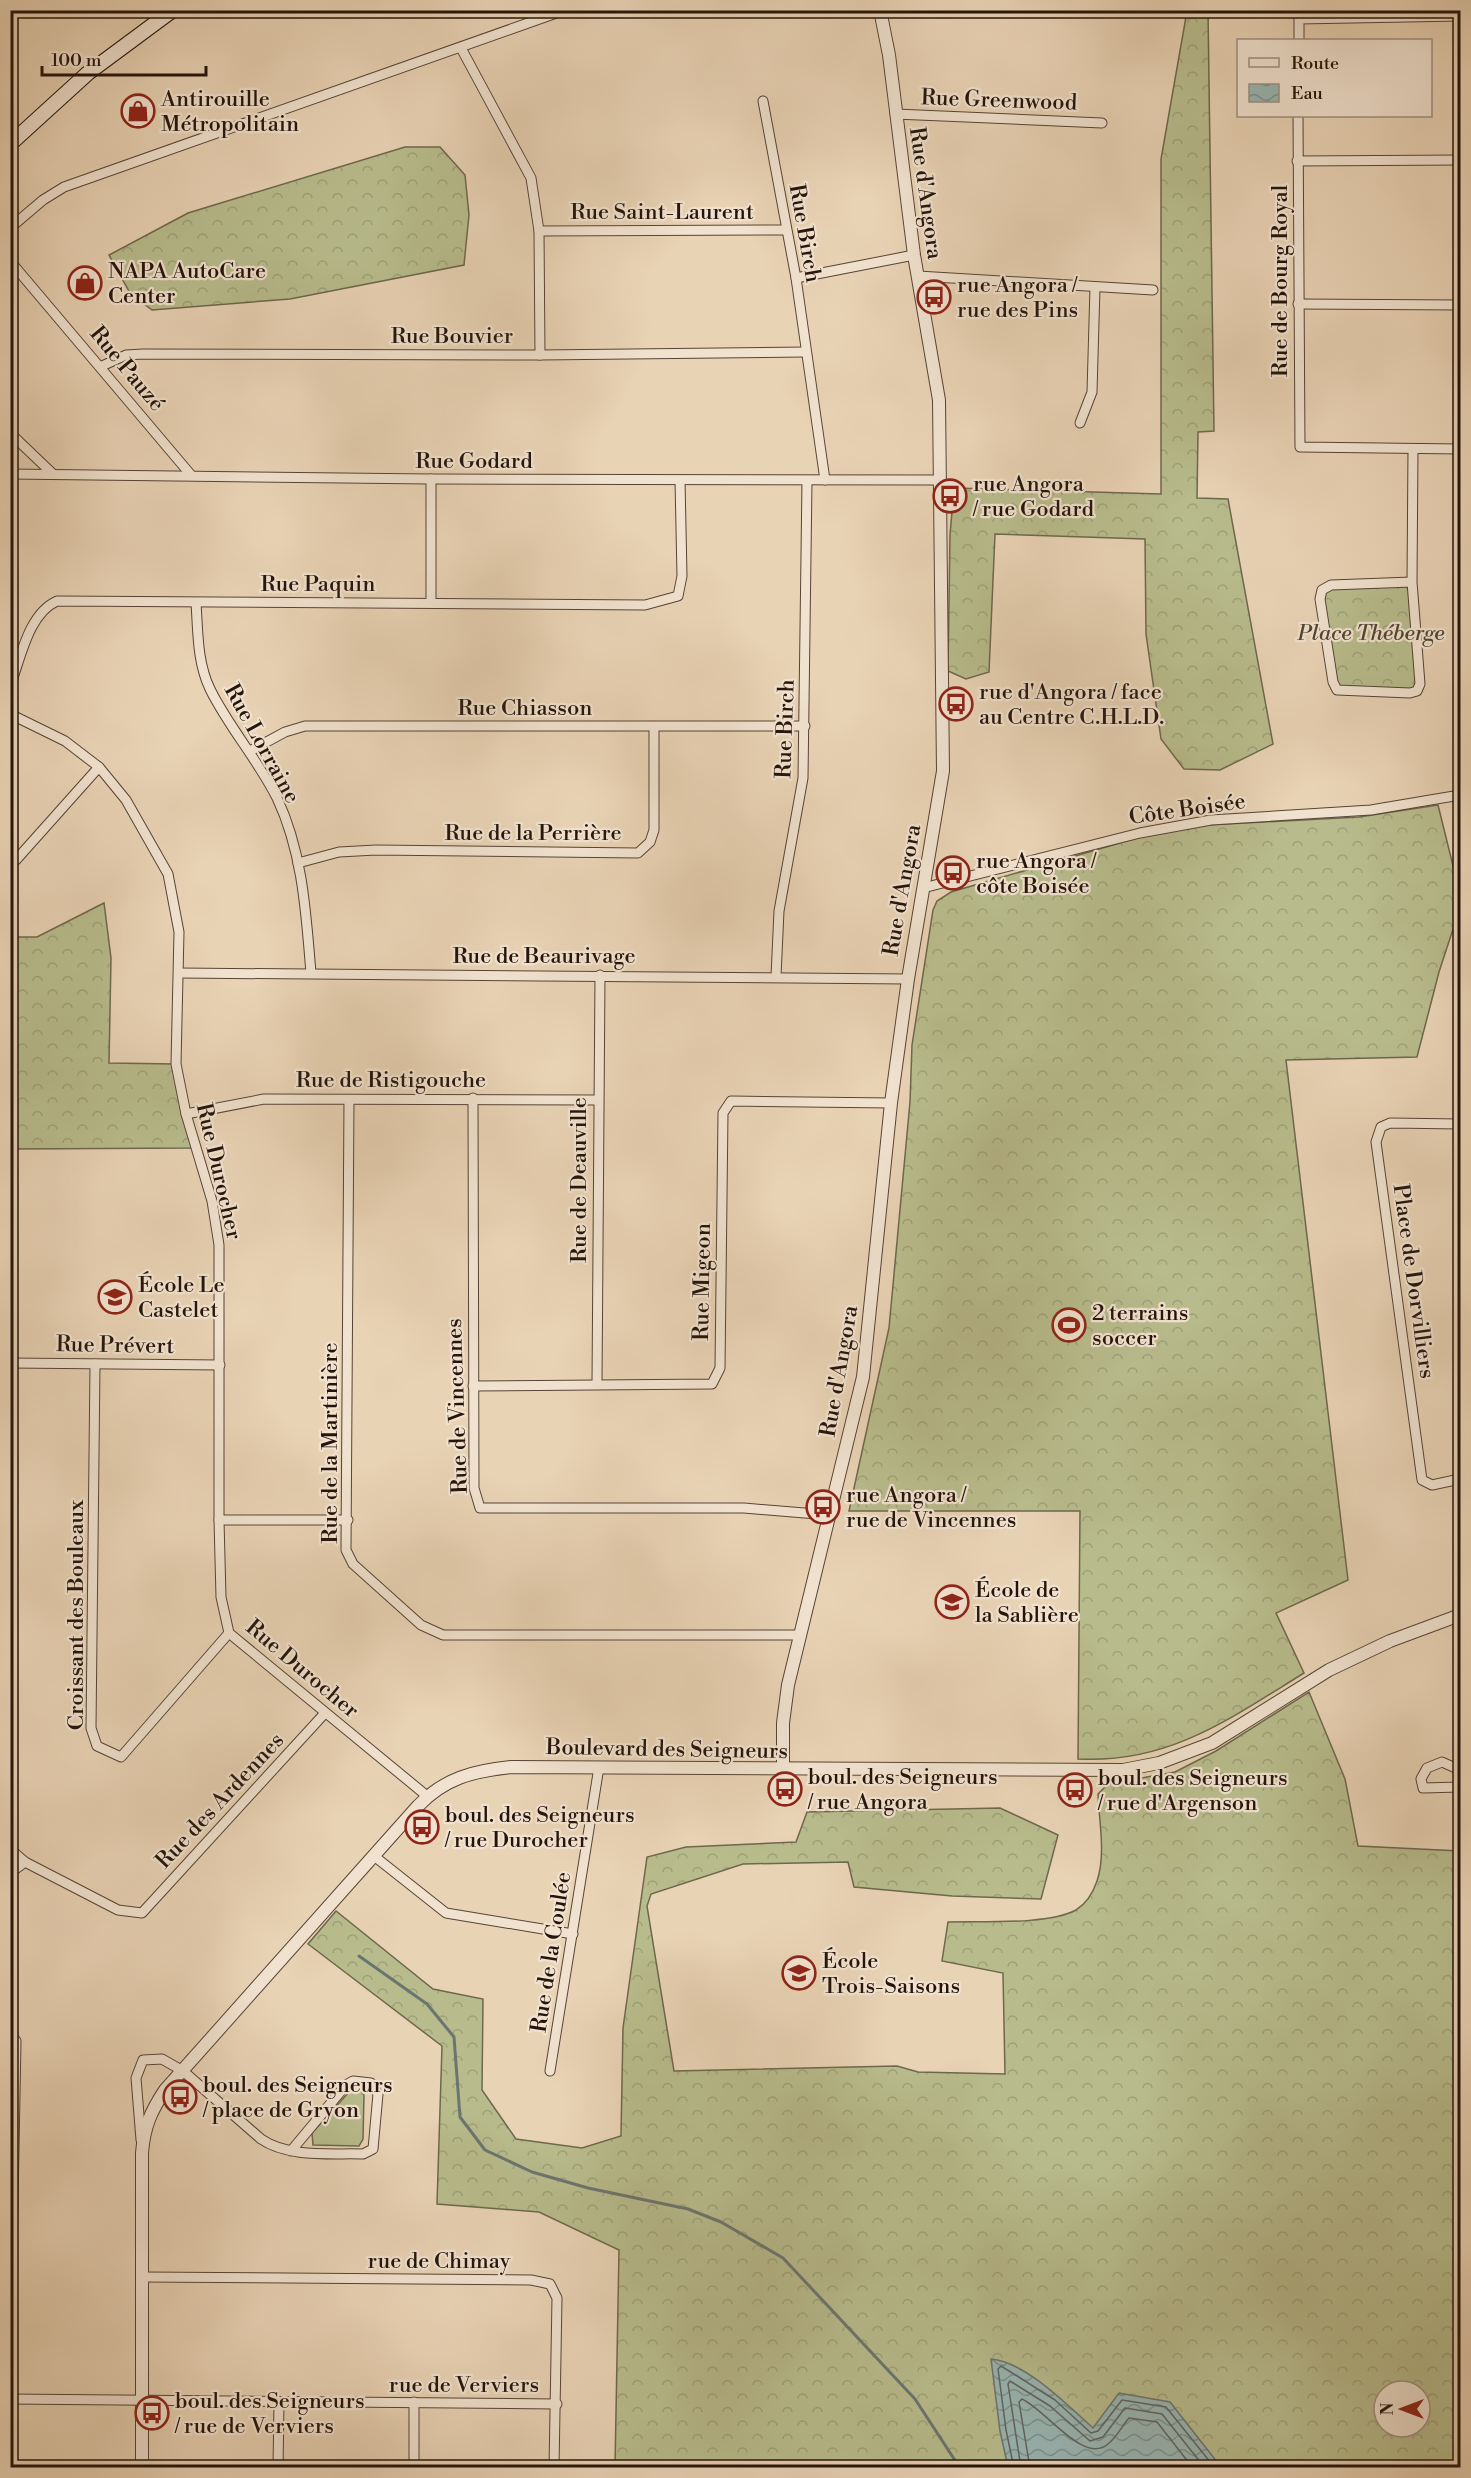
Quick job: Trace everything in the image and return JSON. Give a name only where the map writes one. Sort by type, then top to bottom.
[{"type":"main road","points":[[10,144],[88,73],[170,11]]},
{"type":"street","points":[[10,228],[43,200],[64,187],[565,10]]},
{"type":"street","name":"Rue d'Angora","points":[[783,1770],[783,1723],[788,1685],[866,1355],[891,1103],[908,979],[943,771],[938,480],[939,400],[914,255],[889,55],[880,10]]},
{"type":"street","points":[[1299,39],[1299,19],[1461,16]]},
{"type":"street","points":[[461,48],[531,178],[539,231],[540,355]]},
{"type":"street","name":"Rue Birch","points":[[763,101],[796,278],[825,480]]},
{"type":"street","name":"Rue Greenwood","points":[[895,114],[1102,123]]},
{"type":"street","name":"Rue de Bourg Royal","points":[[1298,117],[1300,447],[1413,449]]},
{"type":"street","points":[[1297,160],[1461,160]]},
{"type":"street","name":"Rue Saint-Laurent","points":[[539,231],[786,230]]},
{"type":"street","points":[[796,278],[914,255]]},
{"type":"street","name":"Rue Pauzé","points":[[10,261],[102,366],[191,475]]},
{"type":"street","points":[[918,276],[1153,290]]},
{"type":"street","points":[[1080,423],[1092,392],[1095,287]]},
{"type":"street","points":[[1298,304],[1461,305]]},
{"type":"street","name":"Rue Bouvier","points":[[102,366],[126,355],[143,354],[540,355],[806,352]]},
{"type":"street","points":[[10,433],[53,474]]},
{"type":"street","points":[[1412,582],[1331,585],[1322,590],[1320,598],[1323,620],[1333,682],[1337,690],[1410,693],[1417,691],[1420,684],[1412,582],[1413,449],[1461,449]]},
{"type":"street","name":"Rue Godard","points":[[10,474],[431,479],[938,480]]},
{"type":"street","points":[[431,479],[431,601]]},
{"type":"street","name":"Rue Paquin","points":[[10,686],[37,616],[45,606],[57,601],[196,603],[431,601],[645,605],[678,596],[682,576],[680,480]]},
{"type":"street","name":"Rue Birch","points":[[776,976],[779,911],[803,778],[807,481]]},
{"type":"street","name":"Rue Lorraine","points":[[196,603],[201,661],[210,688],[278,800],[298,863],[305,892],[311,973]]},
{"type":"street","name":"Rue Durocher","points":[[10,714],[65,741],[99,766],[126,800],[168,874],[179,932],[180,973],[176,1064],[186,1114],[212,1201],[219,1245],[219,1520],[221,1597],[229,1633],[427,1796]]},
{"type":"street","name":"Rue Chiasson","points":[[250,751],[285,732],[305,726],[805,726]]},
{"type":"street","name":"Rue de la Perrière","points":[[298,863],[339,852],[375,850],[638,853],[650,842],[654,830],[654,727]]},
{"type":"street","points":[[12,861],[99,766]]},
{"type":"street","name":"Côte Boisée","points":[[923,888],[1140,833],[1187,824],[1211,820],[1371,810],[1461,795]]},
{"type":"street","name":"Rue de Beaurivage","points":[[180,973],[776,976],[908,979]]},
{"type":"street","name":"Rue de Deauville","points":[[597,1384],[597,1100],[600,975]]},
{"type":"street","name":"Rue de Vincennes","points":[[473,1098],[474,1488],[480,1508],[744,1508],[828,1515]]},
{"type":"street","name":"Rue de Ristigouche","points":[[186,1114],[264,1099],[597,1100]]},
{"type":"street","name":"Rue de la Martinière","points":[[349,1100],[346,1550],[352,1564],[421,1625],[443,1635],[800,1635]]},
{"type":"street","name":"Rue Migeon","points":[[473,1386],[712,1384],[720,1368],[723,1113],[731,1101],[891,1103]]},
{"type":"street","name":"Place de Dorvilliers","points":[[1461,1124],[1390,1123],[1381,1127],[1376,1142],[1422,1480],[1432,1485],[1461,1479]]},
{"type":"street","name":"Rue Prévert","points":[[10,1363],[220,1365]]},
{"type":"street","name":"Croissant des Bouleaux","points":[[95,1364],[91,1728],[97,1746],[121,1757],[229,1633]]},
{"type":"street","points":[[219,1520],[348,1520]]},
{"type":"street","name":"Boulevard des Seigneurs","points":[[142,2153],[144,2130],[150,2113],[183,2071],[427,1796],[447,1781],[472,1772],[511,1767],[1123,1770],[1160,1762],[1212,1743],[1329,1670],[1390,1641],[1461,1615]]},
{"type":"street","name":"Rue des Ardennes","points":[[25,1862],[118,1910],[142,1913],[325,1713]]},
{"type":"street","points":[[1461,1770],[1442,1762],[1427,1768],[1421,1779],[1423,1788],[1461,1787]]},
{"type":"street","name":"Rue de la Coulée","points":[[550,2071],[598,1767]]},
{"type":"street","points":[[10,1849],[25,1862],[10,1873]]},
{"type":"street","points":[[374,1856],[446,1913],[573,1934]]},
{"type":"street","points":[[10,2033],[16,2041],[11,2146],[10,2364]]},
{"type":"street","name":"Boulevard des Seigneurs","points":[[142,2468],[142,2153],[136,2078],[143,2060],[162,2059],[183,2071]]},
{"type":"street","points":[[183,2071],[261,2139],[274,2148],[291,2151],[363,2154],[373,2149],[378,2094],[371,2083],[353,2081],[346,2085],[291,2151]]},
{"type":"street","name":"rue de Chimay","points":[[142,2277],[531,2280],[550,2284],[557,2298],[557,2404],[554,2468]]},
{"type":"street","name":"rue de Verviers","points":[[10,2399],[557,2404]]},
{"type":"street","points":[[414,2402],[414,2468]]},
{"type":"street","points":[[278,2468],[279,2403]]},
{"type":"green space","points":[[1187,11],[1208,11],[1214,431],[1198,432],[1197,498],[1228,499],[1273,744],[1220,770],[1184,769],[1161,739],[1146,634],[1145,539],[995,534],[989,672],[966,679],[948,671],[950,535],[954,488],[1161,494],[1161,159]]},
{"type":"green space","points":[[405,147],[440,147],[465,175],[469,215],[464,265],[290,299],[152,310],[130,293],[109,255],[188,213]]},
{"type":"green space","name":"Place Théberge","points":[[1412,582],[1417,691],[1337,690],[1322,590]]},
{"type":"green space","points":[[1438,805],[1460,894],[1460,908],[1439,972],[1417,1057],[1286,1060],[1348,1580],[1276,1613],[1304,1673],[1224,1721],[1170,1746],[1111,1759],[1078,1759],[1080,1511],[849,1511],[889,1328],[910,1102],[912,1045],[933,910],[937,901],[951,892],[1154,833],[1208,825],[1359,817]]},
{"type":"green space","points":[[104,903],[111,958],[109,1063],[176,1064],[196,1148],[11,1149],[10,937],[37,937]]},
{"type":"green space","points":[[1309,1692],[1345,1779],[1358,1846],[1460,1851],[1460,2467],[615,2467],[619,2250],[539,2212],[437,2204],[442,2046],[308,1944],[336,1911],[433,1989],[483,1999],[482,2090],[516,2139],[582,2148],[621,2136],[623,2028],[647,1857],[686,1847],[796,1842],[807,1812],[1000,1808],[1058,1835],[1041,1899],[952,1896],[854,1887],[848,1862],[743,1864],[651,1894],[647,1906],[674,2071],[897,2066],[918,2072],[1005,2074],[1003,1973],[942,1961],[948,1922],[1032,1920],[1064,1915],[1076,1910],[1091,1894],[1100,1871],[1102,1849],[1098,1794],[1108,1784],[1175,1772],[1216,1751]]},
{"type":"green space","points":[[360,2090],[364,2095],[363,2139],[359,2146],[313,2145],[312,2133],[350,2091]]},
{"type":"water","points":[[991,2359],[1004,2362],[1032,2376],[1093,2428],[1119,2393],[1170,2402],[1221,2467],[1008,2467],[1000,2431]]},
{"type":"waterway","points":[[359,1956],[427,2004],[454,2037],[460,2117],[485,2150],[532,2172],[588,2188],[688,2209],[721,2222],[783,2258],[915,2399],[960,2468]]},
{"type":"place","name":"Antirouille Métropolitain","points":[[138,111]]},
{"type":"place","name":"NAPA AutoCare Center","points":[[85,283]]},
{"type":"place","name":"rue Angora / rue des Pins","points":[[934,297]]},
{"type":"place","name":"rue Angora / rue Godard","points":[[950,496]]},
{"type":"place","name":"rue d'Angora / face au Centre C.H.L.D.","points":[[956,704]]},
{"type":"place","name":"rue Angora / côte Boisée","points":[[953,873]]},
{"type":"place","name":"École Le Castelet","points":[[115,1297]]},
{"type":"place","name":"2 terrains soccer","points":[[1069,1325]]},
{"type":"place","name":"rue Angora / rue de Vincennes","points":[[823,1507]]},
{"type":"place","name":"École de la Sablière","points":[[952,1602]]},
{"type":"place","name":"boul. des Seigneurs / rue Angora","points":[[785,1789]]},
{"type":"place","name":"boul. des Seigneurs / rue d'Argenson","points":[[1075,1790]]},
{"type":"place","name":"boul. des Seigneurs / rue Durocher","points":[[422,1827]]},
{"type":"place","name":"École Trois-Saisons","points":[[799,1973]]},
{"type":"place","name":"boul. des Seigneurs / place de Gryon","points":[[180,2097]]},
{"type":"place","name":"boul. des Seigneurs / rue de Verviers","points":[[152,2413]]}]
